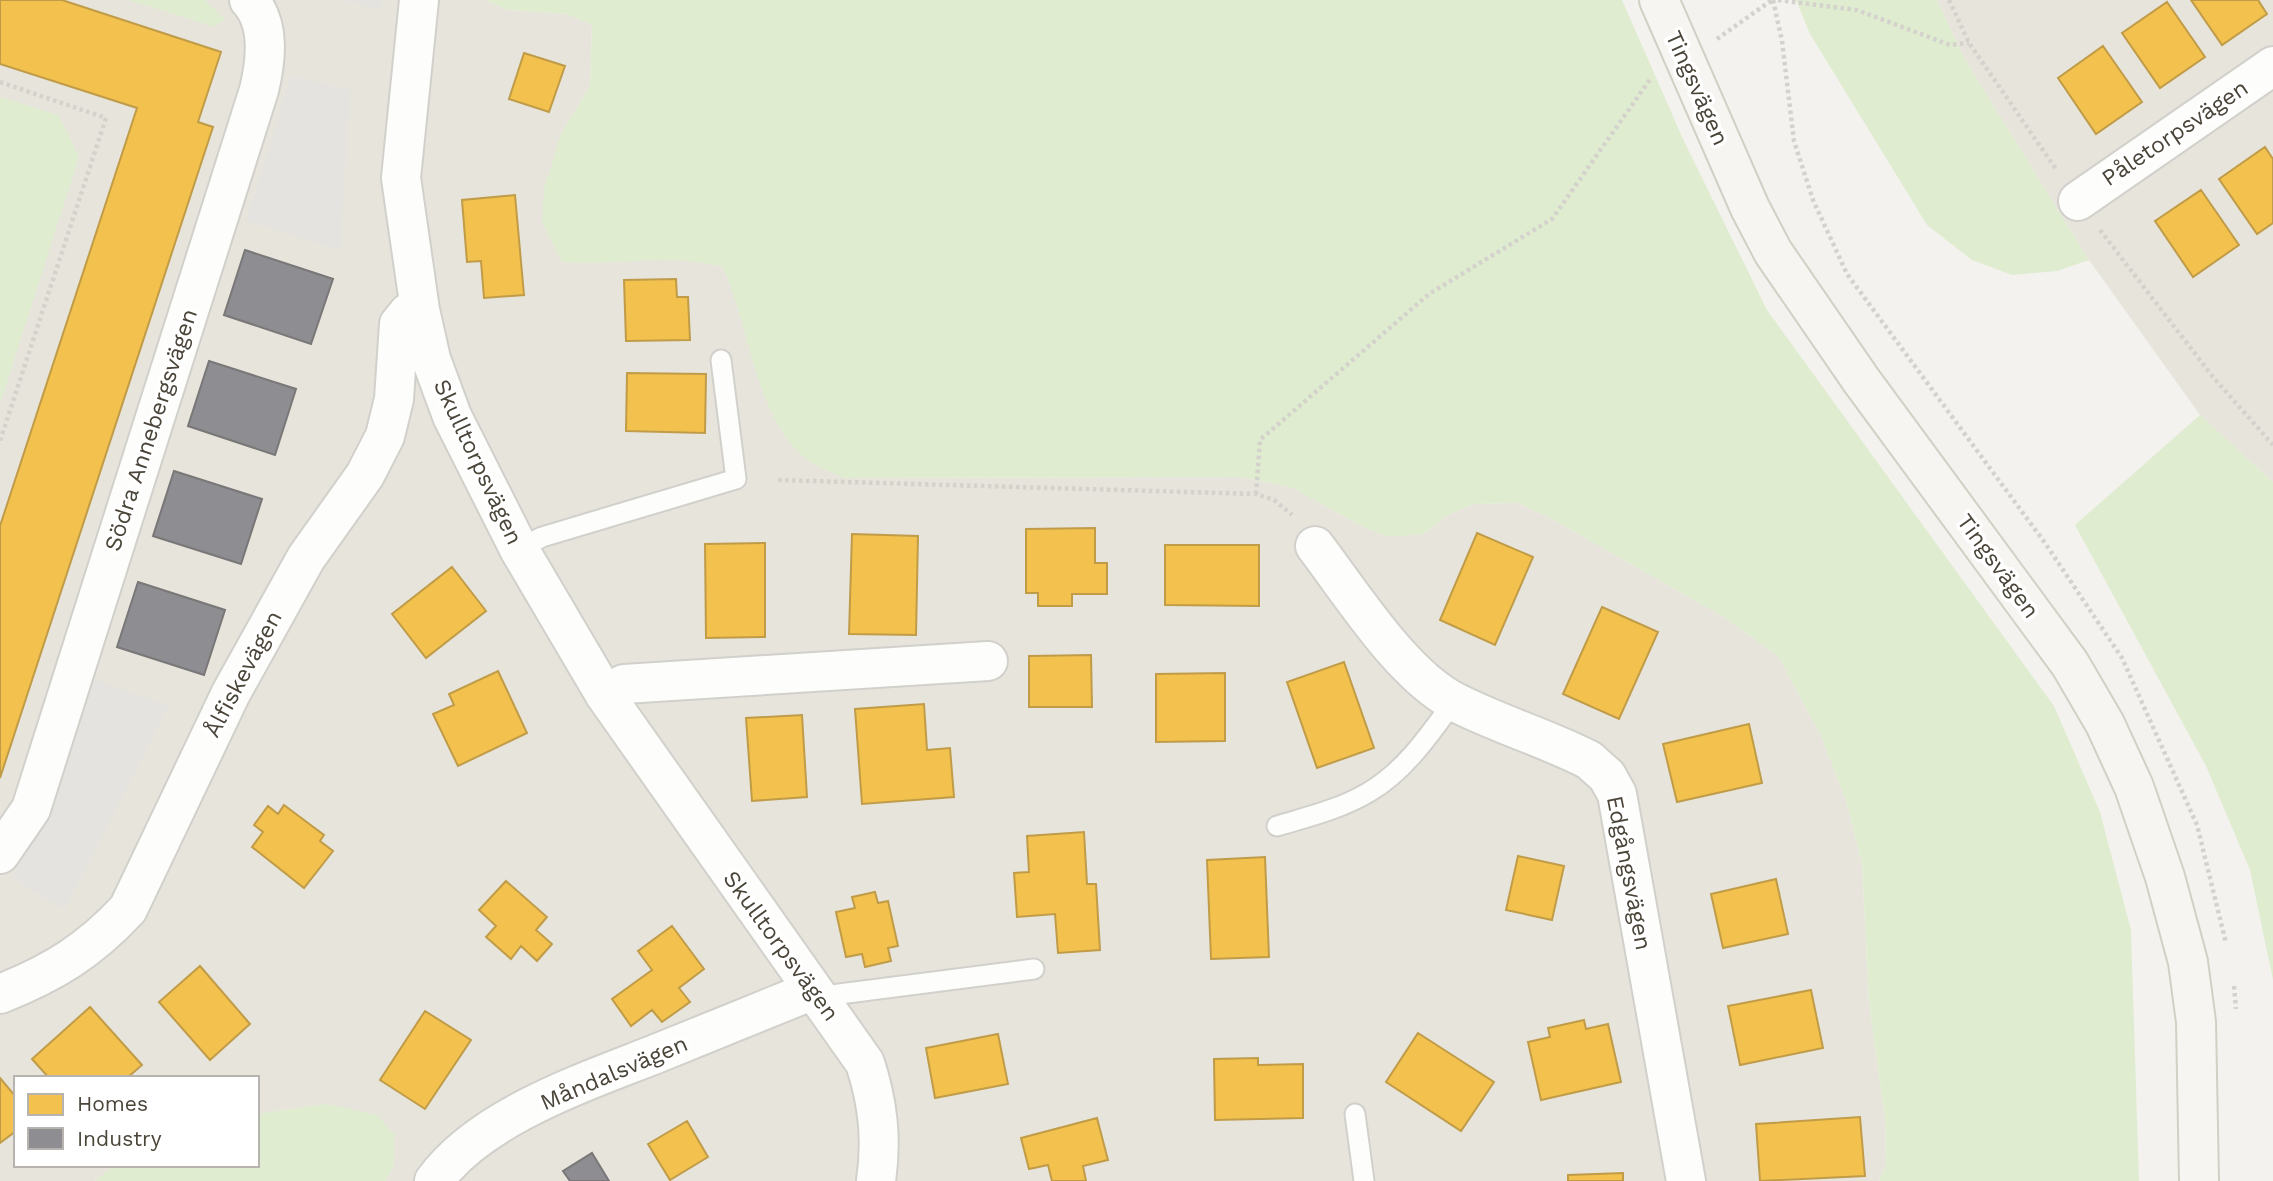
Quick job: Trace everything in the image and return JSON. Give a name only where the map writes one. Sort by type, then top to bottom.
[{"type":"street","name":"Södra Annebergsvägen","points":[[0,854],[31,809],[259,90],[266,50],[260,18],[249,0]]},
{"type":"street","name":"Skulltorpsvägen","points":[[419,0],[401,178],[420,310],[431,359],[452,416],[519,549],[605,695],[813,994],[865,1063],[877,1098],[880,1158],[876,1181]]},
{"type":"street","name":"Tingsvägen","points":[[1659,0],[1750,208],[1773,252],[1861,380],[2070,664],[2105,724],[2134,787],[2165,877],[2188,962],[2196,1022],[2199,1181]]},
{"type":"street","name":"Påletorpsvägen","points":[[2078,201],[2273,66]]},
{"type":"street","name":"Ålfiskevägen","points":[[0,994],[71,961],[101,938],[128,909],[231,693],[306,558],[365,474],[385,436],[394,399],[399,324],[408,313],[420,310]]},
{"type":"street","name":"Edgångsvägen","points":[[1315,546],[1391,645],[1431,685],[1454,701],[1589,760],[1607,776],[1617,794],[1686,1181]]},
{"type":"street","points":[[605,695],[624,684],[988,661]]},
{"type":"street","name":"Måndalsvägen","points":[[439,1178],[489,1130],[557,1095],[813,994]]},
{"type":"lane","points":[[519,549],[542,537],[736,479],[721,360]]},
{"type":"lane","points":[[1277,826],[1325,812],[1369,792],[1399,769],[1454,701]]},
{"type":"lane","points":[[813,994],[1034,969]]},
{"type":"lane","points":[[1355,1114],[1364,1181]]},
{"type":"path","points":[[1774,0],[1788,86]]},
{"type":"path","points":[[1708,45],[1774,0],[1857,10],[1950,45],[1969,43]]},
{"type":"path","points":[[1256,494],[1260,440],[1429,294],[1552,219],[1658,68]]},
{"type":"path","points":[[0,82],[106,118],[0,441]]},
{"type":"path","points":[[778,480],[1256,494],[1273,500],[1289,512],[1315,546]]},
{"type":"shaded area","points":[[0,0],[485,0],[508,10],[567,14],[592,25],[590,86],[561,134],[650,258],[693,259],[723,267],[739,304],[767,401],[845,478],[1243,477],[1293,488],[1367,529],[1424,534],[1446,516],[1474,504],[1518,503],[1552,519],[1722,616],[1778,656],[1820,734],[1846,800],[1862,864],[1869,1003],[1885,1118],[1886,1165],[1879,1181],[386,1181],[394,1164],[327,1104],[259,1114],[259,1076],[14,1076],[14,1167],[112,1167],[95,1181],[0,1181]]},
{"type":"shaded area","points":[[343,0],[381,0],[379,10]]},
{"type":"shaded area","points":[[1937,0],[2273,0],[2273,482],[2200,415],[2089,260],[1964,58]]},
{"type":"shaded area","points":[[291,76],[350,90],[340,250],[246,221]]},
{"type":"shaded area","points":[[94,679],[169,706],[64,910],[12,877],[49,814]]},
{"type":"green space","points":[[129,0],[205,0],[225,19],[215,27]]},
{"type":"green space","points":[[485,0],[1622,0],[1683,139],[1767,310],[2054,706],[2100,812],[2131,930],[2139,1181],[1879,1181],[1886,1165],[1885,1118],[1869,1003],[1862,864],[1846,800],[1820,734],[1778,656],[1722,616],[1552,519],[1518,503],[1474,504],[1446,516],[1424,534],[1390,537],[1367,529],[1293,488],[1243,477],[845,478],[823,468],[809,461],[791,444],[767,403],[723,267],[682,260],[562,262],[542,222],[544,189],[561,134],[590,86],[592,25],[567,14],[508,10]]},
{"type":"green space","points":[[1796,0],[1937,0],[1964,58],[2089,260],[2057,271],[2012,275],[1972,260],[1927,225],[1810,34]]},
{"type":"green space","points":[[0,97],[59,115],[79,157],[0,404]]},
{"type":"green space","points":[[2200,415],[2273,482],[2273,980],[2250,870],[2206,766],[2075,525]]},
{"type":"green space","points":[[327,1104],[377,1115],[394,1134],[394,1164],[386,1181],[95,1181],[112,1167],[259,1167],[259,1114]]},
{"type":"building: Homes","points":[[0,0],[62,0],[221,52],[198,122],[213,127],[0,778],[0,526],[137,108],[0,64]]},
{"type":"building: Homes","points":[[2191,0],[2258,0],[2267,14],[2222,45]]},
{"type":"building: Homes","points":[[2167,2],[2205,57],[2160,88],[2122,33]]},
{"type":"building: Homes","points":[[2103,46],[2142,102],[2096,134],[2058,78]]},
{"type":"building: Homes","points":[[524,53],[565,66],[549,112],[509,99]]},
{"type":"building: Homes","points":[[2265,147],[2273,159],[2273,223],[2257,234],[2219,179]]},
{"type":"building: Homes","points":[[2201,190],[2239,245],[2193,277],[2155,221]]},
{"type":"building: Homes","points":[[515,195],[524,295],[484,298],[481,261],[467,262],[462,200]]},
{"type":"building: Homes","points":[[676,279],[677,297],[688,297],[690,340],[626,341],[624,280]]},
{"type":"building: Homes","points":[[627,373],[706,374],[705,433],[626,431]]},
{"type":"building: Homes","points":[[1095,528],[1095,563],[1107,563],[1107,594],[1072,594],[1072,606],[1038,606],[1038,593],[1026,593],[1026,529]]},
{"type":"building: Homes","points":[[1477,533],[1533,557],[1495,645],[1440,620]]},
{"type":"building: Homes","points":[[852,534],[918,536],[916,635],[849,634]]},
{"type":"building: Homes","points":[[765,543],[765,637],[706,638],[705,544]]},
{"type":"building: Homes","points":[[1165,545],[1259,545],[1259,606],[1165,605]]},
{"type":"building: Homes","points":[[452,567],[486,611],[426,658],[392,614]]},
{"type":"building: Homes","points":[[1602,607],[1658,632],[1619,719],[1563,694]]},
{"type":"building: Homes","points":[[1091,655],[1092,707],[1029,707],[1029,656]]},
{"type":"building: Homes","points":[[1344,662],[1374,748],[1317,768],[1287,682]]},
{"type":"building: Homes","points":[[498,671],[527,733],[458,766],[433,714],[454,705],[449,694]]},
{"type":"building: Homes","points":[[1225,673],[1225,741],[1156,742],[1156,674]]},
{"type":"building: Homes","points":[[924,704],[927,750],[950,748],[954,797],[862,804],[855,709]]},
{"type":"building: Homes","points":[[802,715],[807,797],[752,801],[746,718]]},
{"type":"building: Homes","points":[[1749,724],[1762,783],[1677,802],[1663,744]]},
{"type":"building: Homes","points":[[284,805],[324,835],[320,841],[333,851],[304,888],[252,847],[263,832],[254,825],[268,806],[278,814]]},
{"type":"building: Homes","points":[[1084,832],[1087,884],[1096,884],[1100,950],[1058,953],[1055,914],[1017,917],[1014,873],[1029,872],[1027,836]]},
{"type":"building: Homes","points":[[1518,856],[1564,866],[1552,920],[1506,910]]},
{"type":"building: Homes","points":[[1265,857],[1269,957],[1211,959],[1207,860]]},
{"type":"building: Homes","points":[[1776,879],[1788,934],[1723,948],[1711,894]]},
{"type":"building: Homes","points":[[506,881],[547,917],[536,930],[552,944],[537,961],[521,946],[511,959],[486,937],[496,926],[479,910]]},
{"type":"building: Homes","points":[[875,892],[878,903],[888,901],[898,946],[888,948],[891,961],[865,967],[862,954],[846,957],[836,912],[855,908],[852,897]]},
{"type":"building: Homes","points":[[672,926],[704,969],[679,988],[690,1002],[662,1022],[652,1010],[631,1026],[612,999],[652,970],[638,951]]},
{"type":"building: Homes","points":[[200,966],[250,1024],[210,1060],[159,1002]]},
{"type":"building: Homes","points":[[1811,990],[1823,1048],[1740,1065],[1728,1006]]},
{"type":"building: Homes","points":[[90,1007],[142,1065],[129,1076],[47,1076],[32,1059]]},
{"type":"building: Homes","points":[[425,1011],[471,1040],[425,1109],[380,1080]]},
{"type":"building: Homes","points":[[1584,1020],[1586,1029],[1608,1024],[1621,1082],[1541,1100],[1528,1042],[1550,1037],[1548,1028]]},
{"type":"building: Homes","points":[[1418,1033],[1494,1082],[1461,1131],[1386,1082]]},
{"type":"building: Homes","points":[[998,1034],[1008,1084],[935,1098],[926,1048]]},
{"type":"building: Homes","points":[[1258,1058],[1258,1065],[1303,1064],[1303,1118],[1215,1120],[1214,1059]]},
{"type":"building: Homes","points":[[0,1078],[14,1095],[14,1132],[0,1143]]},
{"type":"building: Homes","points":[[1860,1117],[1865,1176],[1760,1181],[1756,1124]]},
{"type":"building: Homes","points":[[1097,1118],[1108,1160],[1083,1166],[1086,1181],[1052,1181],[1048,1165],[1029,1169],[1021,1138]]},
{"type":"building: Homes","points":[[687,1121],[708,1157],[670,1180],[648,1144]]},
{"type":"building: Homes","points":[[1623,1173],[1623,1181],[1568,1181],[1568,1175]]},
{"type":"building: Industry","points":[[245,250],[333,279],[311,344],[224,315]]},
{"type":"building: Industry","points":[[209,361],[296,389],[275,455],[188,426]]},
{"type":"building: Industry","points":[[174,471],[262,499],[241,564],[153,536]]},
{"type":"building: Industry","points":[[138,582],[225,610],[204,675],[117,647]]},
{"type":"building: Industry","points":[[592,1153],[609,1181],[570,1181],[563,1171]]}]
